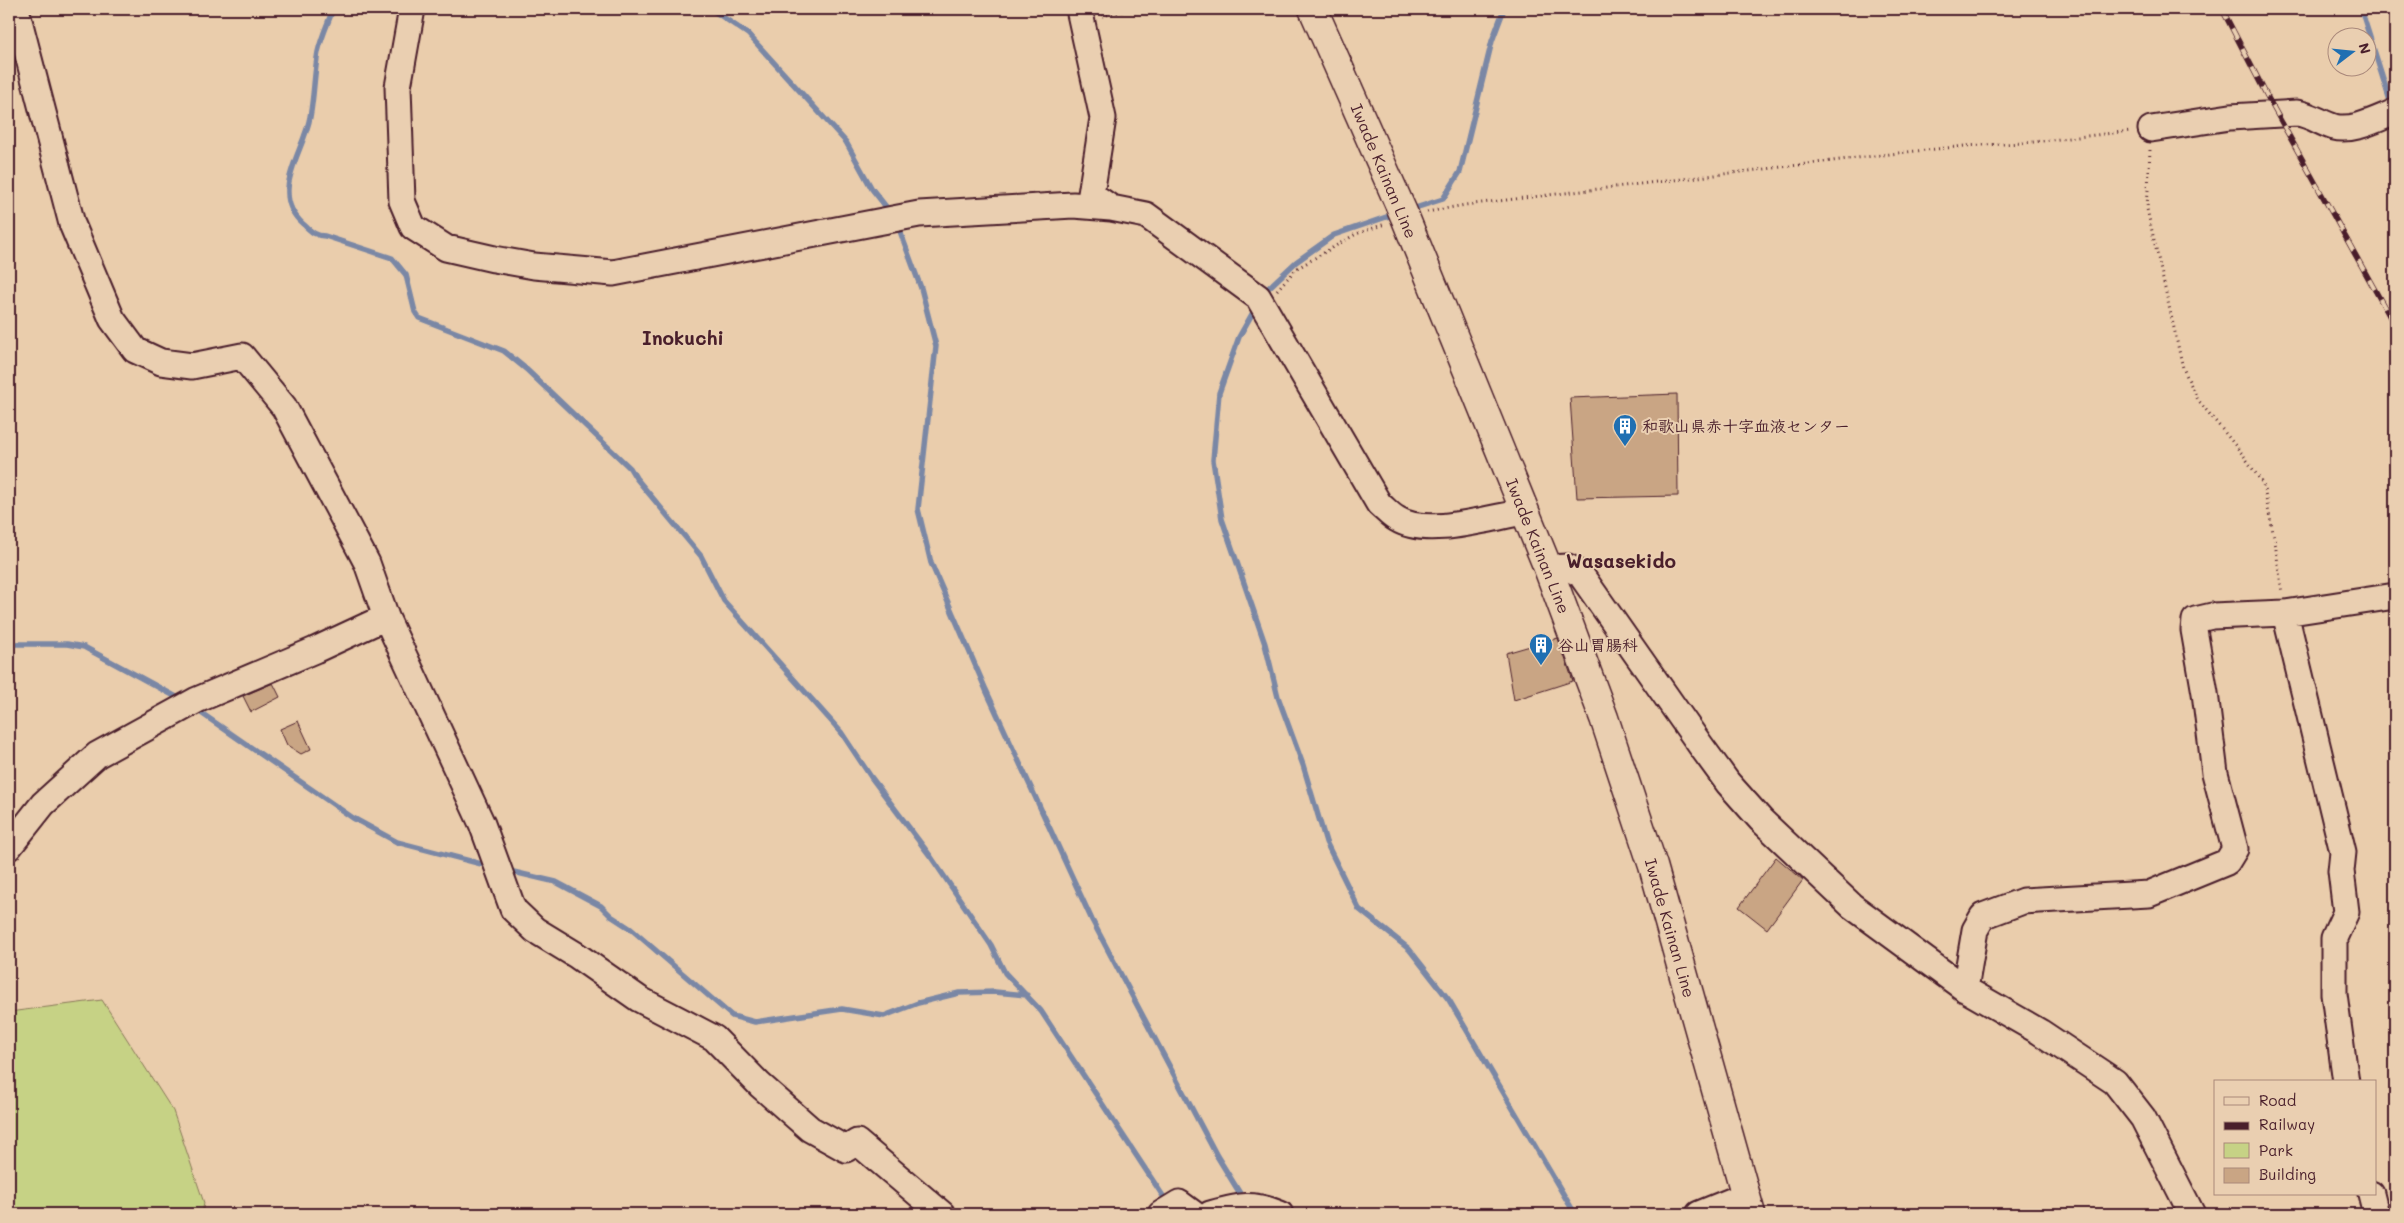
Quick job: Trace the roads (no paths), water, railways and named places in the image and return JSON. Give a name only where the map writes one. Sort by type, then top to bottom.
[{"type":"main road","name":"Iwade Kainan Line","points":[[1313,9],[1404,217],[1548,568],[1604,718],[1653,866],[1749,1205]]},
{"type":"street","points":[[16,9],[72,224],[112,319],[135,350],[161,362],[192,366],[242,356],[284,407],[367,563],[386,617],[482,824],[514,909],[535,930],[576,955],[640,999],[714,1038],[760,1085],[810,1129],[846,1149],[857,1142],[942,1214]]},
{"type":"street","points":[[412,9],[398,87],[402,202],[413,227],[446,248],[534,266],[613,273],[919,214],[1073,205],[1111,208],[1146,215],[1258,297],[1380,504],[1398,520],[1422,527],[1448,525],[1525,512]]},
{"type":"street","points":[[1081,15],[1103,118],[1091,194],[1111,208]]},
{"type":"street","points":[[2151,129],[2230,117],[2297,113],[2335,128],[2351,128],[2392,113]]},
{"type":"street","points":[[1548,568],[1568,566],[1581,575],[1728,783],[1761,820],[1852,906],[1964,989],[2040,1032],[2115,1082],[2142,1118],[2192,1214]]},
{"type":"street","points":[[1964,989],[1975,930],[1983,916],[2023,901],[2149,894],[2227,862],[2234,849],[2215,773],[2205,693],[2194,630],[2195,620],[2212,616],[2285,613],[2395,596]]},
{"type":"street","points":[[2285,613],[2343,852],[2340,871],[2346,912],[2334,938],[2334,985],[2346,1080]]},
{"type":"street","points":[[9,847],[44,804],[97,755],[197,700],[315,650],[386,617]]},
{"type":"street","points":[[2372,1196],[2376,1214]]},
{"type":"street","points":[[1160,1214],[1178,1203],[1194,1214]]},
{"type":"street","points":[[1699,1214],[1749,1205]]},
{"type":"street","points":[[1220,1211],[1270,1210]]},
{"type":"waterway","points":[[333,9],[318,52],[307,130],[291,172],[288,186],[288,199],[293,212],[315,234],[392,258],[406,275],[415,312],[419,318],[504,351],[526,369],[630,468],[636,478],[701,556],[724,601],[841,732],[871,777],[931,857],[991,945],[1005,973],[1041,1011],[1167,1202]]},
{"type":"waterway","points":[[711,9],[748,34],[846,142],[872,189],[891,213]]},
{"type":"waterway","points":[[1409,210],[1443,199],[1460,172],[1492,41],[1504,9]]},
{"type":"waterway","points":[[2361,9],[2392,107]]},
{"type":"waterway","points":[[1262,294],[1296,262],[1334,235],[1395,214]]},
{"type":"waterway","points":[[897,223],[921,288],[936,346],[918,509],[931,563],[986,690],[1092,920],[1217,1156],[1244,1200]]},
{"type":"waterway","points":[[1256,307],[1239,337],[1219,393],[1213,460],[1222,519],[1265,644],[1278,697],[1303,765],[1326,842],[1359,909],[1409,949],[1449,1000],[1575,1214]]},
{"type":"waterway","points":[[9,641],[12,644],[67,644],[84,647],[182,700]]},
{"type":"waterway","points":[[194,708],[353,818],[397,842],[489,866]]},
{"type":"waterway","points":[[505,870],[556,882],[601,906],[611,916],[631,929],[732,1016],[755,1022],[842,1009],[884,1016],[918,1003],[959,993],[995,992],[1027,995]]},
{"type":"railway","points":[[2222,9],[2267,96],[2395,326]]},
{"type":"place","name":"和歌山県赤十字血液センター","points":[[1625,447]]},
{"type":"place","name":"谷山胃腸科","points":[[1541,666]]},
{"type":"district","name":"Inokuchi","points":[[683,338]]},
{"type":"district","name":"Wasasekido","points":[[1621,561]]}]
